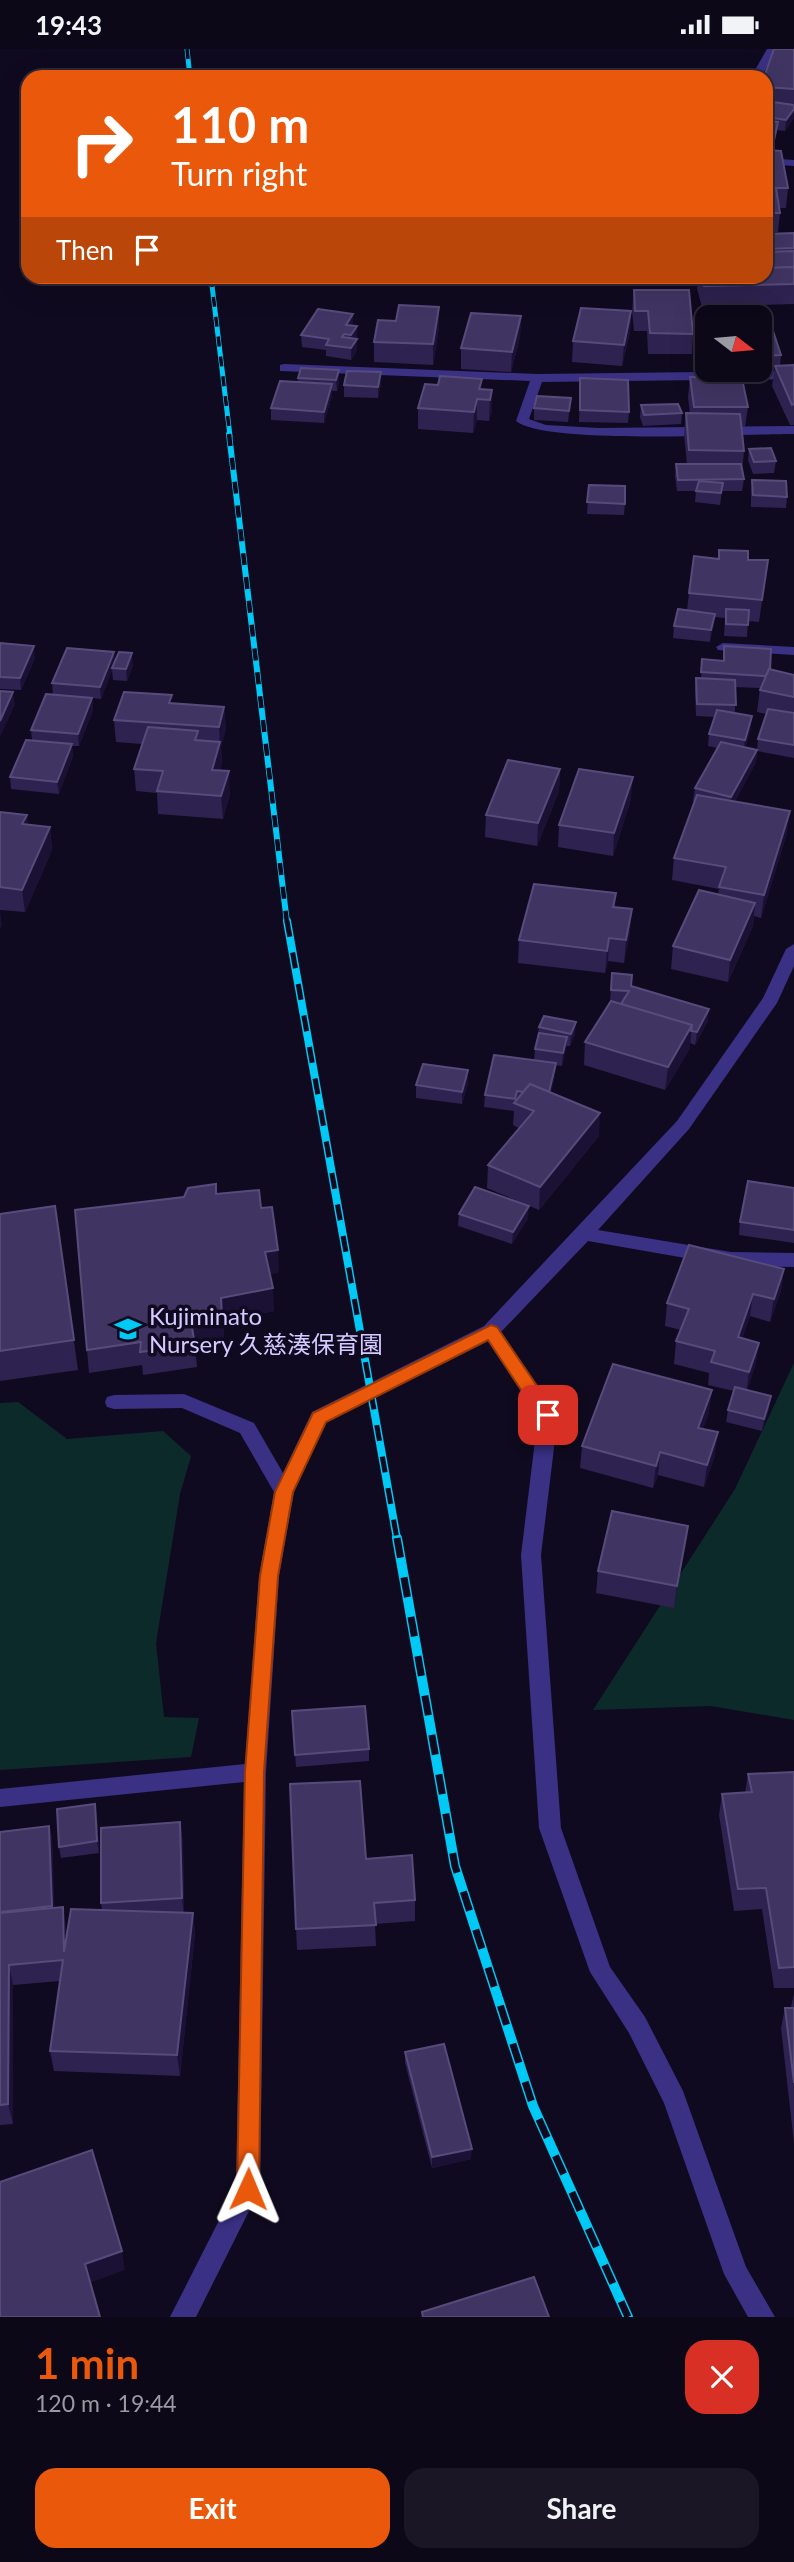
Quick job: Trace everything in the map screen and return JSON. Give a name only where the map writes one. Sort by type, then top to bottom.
[{"type":"street","points":[[759,70],[772,49]]},
{"type":"street","points":[[773,162],[794,163]]},
{"type":"street","points":[[284,368],[537,377],[794,375]]},
{"type":"street","points":[[537,377],[522,421],[545,429],[599,432],[794,430]]},
{"type":"street","points":[[723,647],[794,651]]},
{"type":"street","points":[[183,2317],[248,2189],[255,1772],[269,1576],[284,1492],[319,1417],[491,1331],[584,1234],[683,1125],[771,999],[794,949]]},
{"type":"street","points":[[584,1234],[731,1259],[794,1260]]},
{"type":"street","points":[[491,1331],[548,1415],[531,1555],[550,1828],[601,1972],[637,2025],[675,2099],[736,2274],[762,2317]]},
{"type":"street","points":[[114,1402],[184,1401],[247,1428],[284,1492]]},
{"type":"street","points":[[0,1798],[255,1772]]},
{"type":"green space","points":[[794,1363],[794,1720],[711,1706],[593,1710],[735,1489]]},
{"type":"green space","points":[[18,1402],[67,1439],[163,1431],[191,1456],[180,1494],[156,1643],[164,1717],[199,1718],[191,1757],[0,1770],[0,1403]]},
{"type":"building","points":[[774,49],[794,49],[794,89],[773,88],[773,70],[766,70]]},
{"type":"building","points":[[773,102],[794,105],[786,120],[773,118]]},
{"type":"building","points":[[773,122],[778,122],[773,140]]},
{"type":"building","points":[[773,150],[781,151],[788,188],[776,188],[780,213],[773,213]]},
{"type":"building","points":[[794,233],[794,248],[773,249],[773,234]]},
{"type":"building","points":[[794,251],[794,267],[773,268],[773,252]]},
{"type":"building","points":[[794,267],[794,284],[704,286],[703,284],[773,284],[773,268]]},
{"type":"building","points":[[634,290],[689,290],[693,334],[650,333],[648,311],[635,311]]},
{"type":"building","points":[[399,305],[439,307],[433,344],[374,342],[378,320],[396,321]]},
{"type":"building","points":[[581,308],[631,311],[624,345],[573,341]]},
{"type":"building","points":[[318,309],[353,314],[346,325],[357,326],[351,335],[344,334],[342,337],[357,339],[351,348],[326,345],[329,339],[301,335]]},
{"type":"building","points":[[471,313],[521,316],[512,352],[461,348]]},
{"type":"building","points":[[772,328],[781,355],[772,355]]},
{"type":"building","points":[[794,365],[794,404],[792,405],[775,366]]},
{"type":"building","points":[[301,368],[339,370],[336,380],[298,378]]},
{"type":"building","points":[[347,371],[381,372],[378,387],[344,385]]},
{"type":"building","points":[[440,376],[482,379],[479,389],[492,390],[490,400],[477,399],[474,412],[418,408],[425,384],[438,385]]},
{"type":"building","points":[[690,377],[695,377],[695,382],[743,382],[748,407],[694,407]]},
{"type":"building","points":[[580,378],[628,380],[629,412],[580,410]]},
{"type":"building","points":[[280,381],[332,384],[324,412],[271,408]]},
{"type":"building","points":[[537,396],[571,398],[569,411],[534,408]]},
{"type":"building","points":[[678,404],[682,413],[644,415],[641,405]]},
{"type":"building","points":[[686,413],[740,414],[744,451],[689,450]]},
{"type":"building","points":[[771,448],[776,461],[754,462],[749,449]]},
{"type":"building","points":[[676,464],[741,464],[744,479],[678,480]]},
{"type":"building","points":[[752,480],[786,481],[787,497],[753,495]]},
{"type":"building","points":[[699,481],[723,483],[721,493],[696,491]]},
{"type":"building","points":[[589,485],[625,486],[625,504],[587,502]]},
{"type":"building","points":[[719,550],[748,551],[748,560],[768,560],[762,600],[689,593],[694,556],[719,559]]},
{"type":"building","points":[[678,609],[715,614],[711,630],[674,626]]},
{"type":"building","points":[[726,609],[749,610],[748,625],[726,624]]},
{"type":"building","points":[[0,643],[34,646],[20,678],[0,677]]},
{"type":"building","points":[[724,646],[771,649],[770,670],[766,676],[701,672],[702,659],[724,661]]},
{"type":"building","points":[[67,648],[114,652],[100,687],[52,683]]},
{"type":"building","points":[[119,652],[132,653],[126,669],[112,668]]},
{"type":"building","points":[[769,669],[794,675],[794,697],[760,690]]},
{"type":"building","points":[[696,678],[735,680],[736,705],[697,704]]},
{"type":"building","points":[[0,691],[13,692],[0,721]]},
{"type":"building","points":[[124,692],[172,695],[169,703],[224,707],[219,727],[114,720]]},
{"type":"building","points":[[46,694],[92,698],[78,734],[31,730]]},
{"type":"building","points":[[768,709],[794,713],[794,745],[758,739]]},
{"type":"building","points":[[717,710],[752,716],[745,740],[709,734]]},
{"type":"building","points":[[148,727],[198,731],[195,740],[220,742],[212,770],[229,771],[221,796],[157,791],[163,771],[134,769]]},
{"type":"building","points":[[26,740],[72,744],[57,782],[10,777]]},
{"type":"building","points":[[721,742],[757,750],[731,797],[695,788]]},
{"type":"building","points":[[508,760],[560,769],[538,823],[486,815]]},
{"type":"building","points":[[579,769],[633,777],[614,833],[559,825]]},
{"type":"building","points":[[697,795],[790,811],[764,895],[719,887],[726,867],[674,858]]},
{"type":"building","points":[[0,812],[27,815],[22,824],[50,827],[22,890],[0,887]]},
{"type":"building","points":[[534,884],[616,893],[613,907],[632,909],[626,940],[609,938],[607,951],[519,940]]},
{"type":"building","points":[[699,890],[755,903],[730,960],[673,946]]},
{"type":"building","points":[[612,973],[632,975],[631,986],[709,1009],[697,1032],[691,1031],[692,1025],[621,1004],[629,991],[611,990]]},
{"type":"building","points":[[611,1001],[692,1025],[668,1067],[585,1042]]},
{"type":"building","points":[[544,1016],[576,1022],[571,1034],[539,1027]]},
{"type":"building","points":[[539,1033],[567,1037],[563,1053],[535,1049]]},
{"type":"building","points":[[494,1055],[556,1063],[549,1092],[530,1084],[523,1092],[517,1091],[515,1099],[485,1095]]},
{"type":"building","points":[[423,1064],[468,1070],[462,1092],[416,1085]]},
{"type":"building","points":[[530,1084],[600,1113],[540,1187],[488,1165],[534,1111],[514,1103]]},
{"type":"building","points":[[748,1181],[794,1188],[794,1230],[740,1222]]},
{"type":"building","points":[[216,1184],[216,1194],[259,1190],[261,1208],[272,1207],[278,1250],[265,1252],[273,1288],[221,1298],[222,1317],[191,1322],[195,1345],[140,1352],[141,1342],[87,1350],[75,1210],[184,1197],[188,1188]]},
{"type":"building","points":[[475,1187],[529,1206],[513,1232],[459,1214]]},
{"type":"building","points":[[55,1206],[74,1340],[0,1351],[0,1214]]},
{"type":"building","points":[[689,1245],[784,1269],[774,1299],[753,1294],[738,1337],[759,1343],[749,1372],[711,1362],[715,1351],[676,1341],[689,1309],[667,1303]]},
{"type":"building","points":[[613,1364],[712,1390],[698,1428],[718,1432],[707,1465],[660,1452],[656,1466],[582,1446]]},
{"type":"building","points":[[735,1387],[771,1396],[764,1419],[728,1410]]},
{"type":"building","points":[[612,1511],[688,1526],[677,1586],[598,1571]]},
{"type":"building","points":[[365,1706],[369,1749],[295,1755],[292,1711]]},
{"type":"building","points":[[794,1772],[794,1967],[779,1968],[766,1888],[738,1889],[722,1794],[752,1792],[748,1774]]},
{"type":"building","points":[[360,1781],[366,1859],[412,1855],[415,1900],[374,1903],[376,1925],[296,1929],[290,1784]]},
{"type":"building","points":[[95,1804],[97,1841],[59,1847],[57,1809]]},
{"type":"building","points":[[180,1822],[182,1898],[101,1903],[101,1828]]},
{"type":"building","points":[[49,1826],[52,1906],[0,1912],[0,1832]]},
{"type":"building","points":[[63,1907],[64,1952],[71,1909],[193,1913],[177,2055],[50,2051],[63,1960],[9,1965],[8,2104],[0,2105],[0,1913]]},
{"type":"building","points":[[785,2008],[794,2008],[794,2083]]},
{"type":"building","points":[[444,2044],[472,2149],[432,2157],[405,2052]]},
{"type":"building","points":[[92,2150],[122,2251],[85,2264],[100,2317],[0,2317],[0,2182]]},
{"type":"building","points":[[534,2277],[549,2317],[423,2317],[422,2312]]},
{"type":"railway","points":[[187,49],[189,70]]},
{"type":"railway","points":[[212,284],[230,436]]},
{"type":"railway","points":[[229,434],[287,923]]},
{"type":"railway","points":[[287,921],[397,1539]]},
{"type":"railway","points":[[397,1538],[455,1866],[533,2106],[628,2317]]},
{"type":"place","name":"Kujiminato Nursery 久慈湊保育園","points":[[128,1329]]},
{"type":"route","points":[[248,2189],[255,1772],[269,1576],[284,1492],[319,1417],[491,1331],[548,1415]]}]
